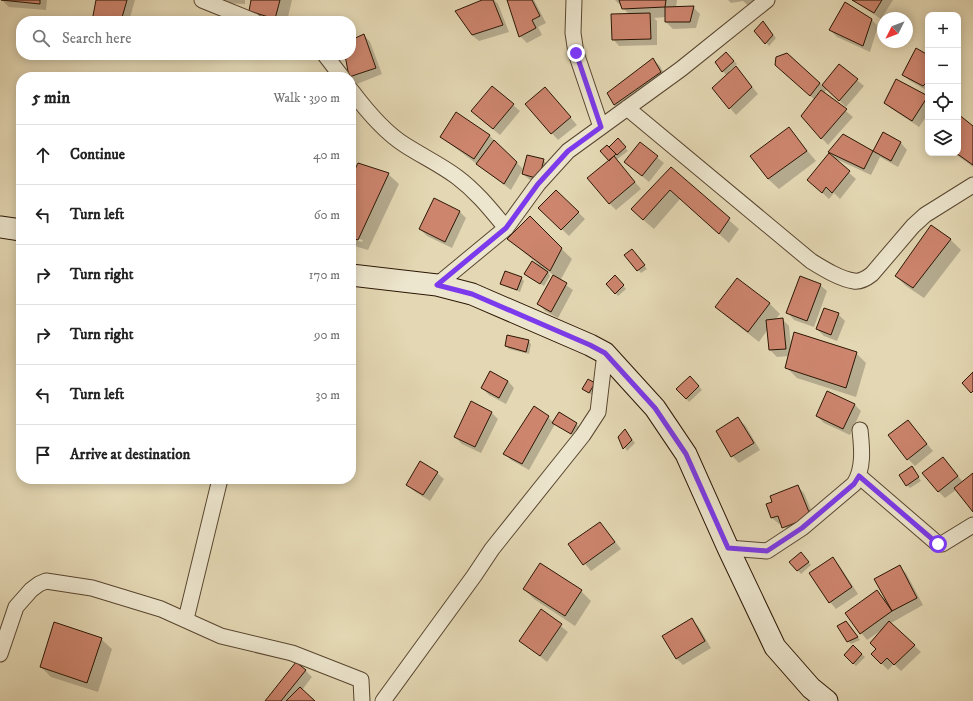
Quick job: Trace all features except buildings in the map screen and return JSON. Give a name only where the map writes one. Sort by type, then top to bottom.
[{"type":"main road","points":[[0,227],[16,229]]},
{"type":"main road","points":[[356,276],[437,285],[472,294],[590,345],[605,353],[655,408],[686,454],[775,648],[811,688],[826,701]]},
{"type":"street","points":[[202,0],[242,16]]},
{"type":"street","points":[[574,0],[572,33],[576,53],[601,127]]},
{"type":"street","points":[[437,285],[506,228],[538,184],[568,151],[681,69],[767,0]]},
{"type":"street","points":[[329,60],[338,72]]},
{"type":"street","points":[[356,96],[371,115],[391,135],[404,145],[430,159],[457,177],[480,197],[506,228]]},
{"type":"street","points":[[627,108],[811,261],[826,270],[855,282],[863,280],[872,274],[913,226],[925,215],[973,185]]},
{"type":"street","points":[[383,701],[492,549],[583,435],[598,412],[605,353]]},
{"type":"street","points":[[728,548],[767,551],[802,528],[854,484],[859,476],[862,446],[860,430]]},
{"type":"street","points":[[859,476],[938,544],[942,544],[973,524]]},
{"type":"street","points":[[186,619],[219,484]]},
{"type":"street","points":[[0,654],[16,607],[31,590],[46,581],[92,588],[161,609],[221,636],[292,653],[361,680],[362,701]]},
{"type":"route","points":[[576,53],[601,127],[568,151],[538,184],[506,228],[437,285],[472,294],[590,345],[605,353],[655,408],[686,454],[728,548],[767,551],[802,528],[854,484],[859,476],[938,544]]}]
